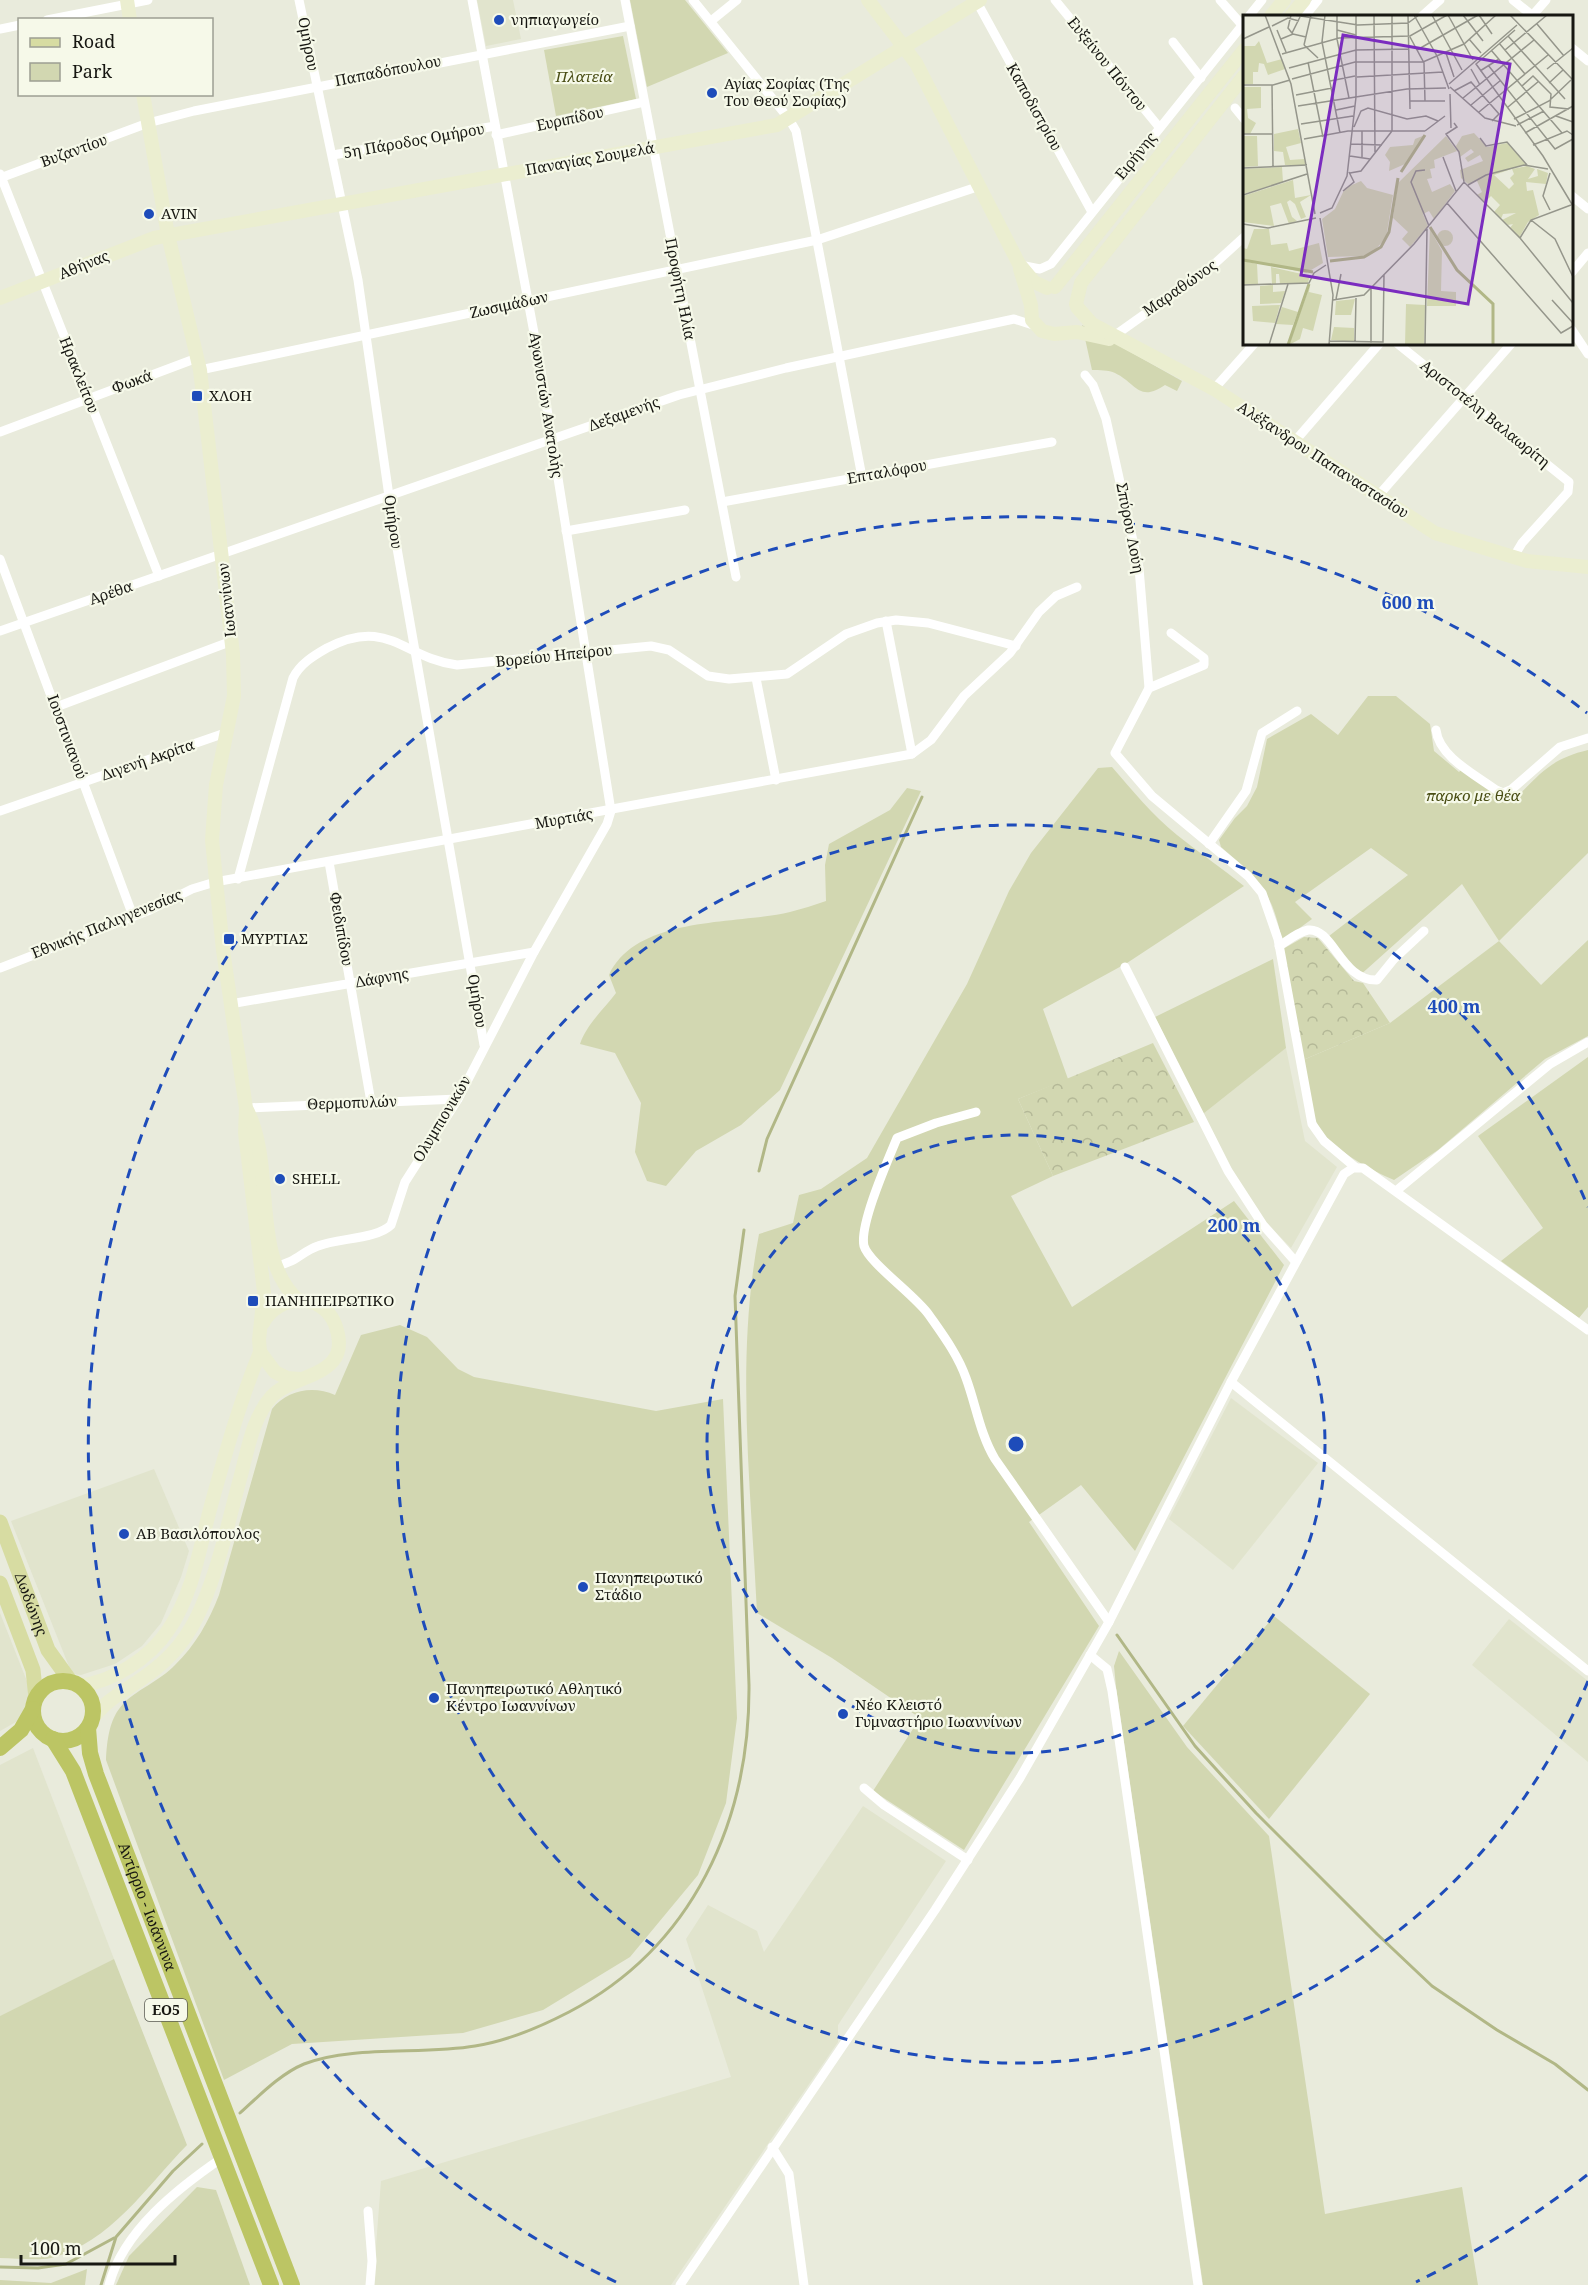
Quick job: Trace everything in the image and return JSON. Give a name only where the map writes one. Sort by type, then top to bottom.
[{"type":"highway","points":[[0,1748],[21,1730],[41,1691],[55,1683],[75,1684]]},
{"type":"highway","name":"ΕΟ5","points":[[75,1684],[85,1690],[92,1705],[89,1724]]},
{"type":"highway","name":"ΕΟ5","points":[[35,1703],[36,1724],[50,1737]]},
{"type":"highway","points":[[0,1748],[50,1737],[68,1740],[89,1724]]},
{"type":"highway","name":"Αντίρριο - Ιωάννινα","points":[[89,1724],[90,1754],[96,1774],[292,2285]]},
{"type":"highway","name":"Αντίρριο - Ιωάννινα","points":[[50,1737],[73,1771],[270,2285]]},
{"type":"main road","name":"Δωδώνης","points":[[0,1522],[48,1650],[75,1684]]},
{"type":"main road","name":"Δωδώνης","points":[[0,1583],[33,1670],[35,1703]]},
{"type":"street","points":[[56,18],[127,2],[148,0]]},
{"type":"street","name":"Ομήρου","points":[[299,0],[333,155],[368,335],[389,495],[414,650],[484,1045]]},
{"type":"street","name":"Αγωνιστών Ανατολής","points":[[472,0],[552,440],[612,811]]},
{"type":"street","name":"Προφήτη Ηλία","points":[[625,0],[736,577]]},
{"type":"street","points":[[693,0],[789,119],[796,131],[862,477]]},
{"type":"street","points":[[711,21],[737,0]]},
{"type":"street","points":[[868,0],[906,46],[980,186],[1019,264],[1031,304],[1030,313],[1036,326],[1049,333],[1063,332],[1120,339]]},
{"type":"street","name":"Ευξείνου Πόντου","points":[[1055,0],[1160,127]]},
{"type":"street","points":[[1220,0],[1243,24]]},
{"type":"street","points":[[1250,15],[1262,0]]},
{"type":"street","points":[[1272,15],[1284,0]]},
{"type":"street","points":[[1292,15],[1304,0]]},
{"type":"street","points":[[1306,15],[1318,0]]},
{"type":"street","points":[[1423,15],[1440,0]]},
{"type":"street","points":[[1513,0],[1532,15]]},
{"type":"street","points":[[1534,15],[1546,0]]},
{"type":"street","name":"Παναγίας Σουμελά","points":[[168,235],[772,126],[789,119],[978,1]]},
{"type":"street","name":"Καποδιστρίου","points":[[978,1],[1092,212]]},
{"type":"street","points":[[127,2],[130,18]]},
{"type":"street","name":"Ειρήνης","points":[[1019,264],[1040,269],[1052,264],[1243,24]]},
{"type":"street","points":[[0,29],[18,25]]},
{"type":"street","name":"Παπαδόπουλου","points":[[148,123],[316,85],[630,26]]},
{"type":"street","points":[[1173,42],[1201,78]]},
{"type":"street","points":[[1573,49],[1588,61]]},
{"type":"street","points":[[1031,304],[1040,292],[1051,288],[1243,52]]},
{"type":"street","points":[[1063,332],[1074,322],[1081,283],[1243,79]]},
{"type":"street","name":"Ιωαννίνων","points":[[143,96],[168,235],[199,364],[232,641],[235,686],[213,809],[215,882],[246,1108]]},
{"type":"street","name":"Ευριπίδου","points":[[495,131],[644,102]]},
{"type":"street","points":[[1235,108],[1243,117]]},
{"type":"street","name":"Βυζαντίου","points":[[0,176],[148,123]]},
{"type":"street","name":"5η Πάροδος Ομήρου","points":[[333,155],[495,131]]},
{"type":"street","name":"Ηρακλείτου","points":[[0,176],[159,576]]},
{"type":"street","name":"Ζωσιμάδων","points":[[199,364],[368,335],[817,240],[980,186]]},
{"type":"street","points":[[1573,197],[1588,209]]},
{"type":"street","name":"Αθήνας","points":[[0,298],[141,242],[168,235]]},
{"type":"street","name":"Μαραθώνος","points":[[1120,339],[1243,239]]},
{"type":"street","points":[[1573,271],[1588,253]]},
{"type":"street","points":[[1019,264],[1034,282],[1070,294],[1076,306]]},
{"type":"street","name":"Αλέξανδρου Παπαναστασίου","points":[[1076,306],[1092,324],[1214,389],[1441,536],[1513,558],[1588,567]]},
{"type":"street","name":"Δεξαμενής","points":[[222,554],[700,389],[1014,319],[1036,326]]},
{"type":"street","points":[[1573,332],[1588,354]]},
{"type":"street","points":[[1214,389],[1253,345]]},
{"type":"street","points":[[1296,441],[1378,345]]},
{"type":"street","name":"Αριστοτέλη Βαλαωρίτη","points":[[1399,345],[1567,479],[1568,492],[1522,543],[1513,558]]},
{"type":"street","points":[[1378,496],[1510,345]]},
{"type":"street","name":"Φωκά","points":[[0,432],[89,398],[199,364]]},
{"type":"street","name":"Σπύρου Λούη","points":[[1085,375],[1093,385],[1106,419],[1138,568],[1149,688]]},
{"type":"street","name":"Επταλόφου","points":[[722,502],[1052,442]]},
{"type":"street","points":[[566,531],[685,510]]},
{"type":"street","name":"Αρέθα","points":[[0,631],[222,554]]},
{"type":"street","name":"Ιουστινιανού","points":[[0,559],[133,916]]},
{"type":"street","points":[[886,621],[912,754],[931,740],[964,696],[1016,646],[1039,612],[1056,596],[1077,587]]},
{"type":"street","name":"Βορείου Ηπείρου","points":[[238,879],[290,685],[297,671],[315,655],[343,640],[359,636],[391,639],[436,662],[457,664],[657,646],[675,653],[708,676],[720,679],[787,674],[836,640],[856,630],[886,621],[903,619],[1016,646]]},
{"type":"street","points":[[1171,633],[1204,658],[1205,663],[1197,670],[1149,688],[1115,753],[1152,796],[1248,876],[1262,893],[1272,915],[1279,946],[1312,1124],[1324,1141],[1355,1167],[1363,1168],[1588,1329]]},
{"type":"street","points":[[56,707],[232,641]]},
{"type":"street","points":[[756,678],[776,780]]},
{"type":"street","points":[[1209,844],[1246,791],[1262,733],[1297,711]]},
{"type":"street","points":[[1436,730],[1440,743],[1450,755],[1503,793],[1512,789],[1560,747],[1588,738]]},
{"type":"street","name":"Διγενή Ακρίτα","points":[[0,811],[228,732]]},
{"type":"street","name":"Μυρτιάς","points":[[215,882],[612,811],[912,754]]},
{"type":"street","name":"Ολυμπιονικών","points":[[276,1266],[298,1259],[310,1249],[323,1244],[388,1228],[400,1192],[458,1099],[484,1045],[607,824],[612,811]]},
{"type":"street","name":"Φειδιπίδου","points":[[329,862],[371,1102]]},
{"type":"street","name":"Εθνικής Παλιγγενεσίας","points":[[0,968],[133,916],[192,889],[215,882]]},
{"type":"street","points":[[1279,946],[1305,930],[1315,930],[1324,937],[1353,972],[1364,981],[1377,981],[1394,959],[1424,931]]},
{"type":"street","name":"Δάφνης","points":[[230,1004],[534,952]]},
{"type":"street","points":[[1125,967],[1218,1155],[1263,1225],[1295,1261]]},
{"type":"street","points":[[1396,1191],[1550,1064],[1588,1042]]},
{"type":"street","name":"Θερμοπυλών","points":[[246,1108],[458,1099]]},
{"type":"street","points":[[246,1108],[259,1147],[276,1266],[285,1288],[298,1300]]},
{"type":"street","points":[[75,1684],[110,1677],[144,1655],[167,1632],[176,1618],[190,1584],[228,1443],[260,1352],[264,1292],[245,1133],[246,1108]]},
{"type":"street","points":[[976,1112],[911,1131],[897,1138],[865,1223],[865,1247],[871,1258],[918,1300],[940,1331],[963,1371],[990,1451],[1109,1622]]},
{"type":"street","points":[[680,2285],[968,1860],[1020,1778],[1109,1622],[1295,1261],[1342,1176],[1355,1167]]},
{"type":"street","points":[[89,1724],[108,1700],[167,1660],[191,1628],[210,1586],[259,1413],[280,1389],[300,1379],[314,1376],[325,1369],[334,1358],[338,1339],[333,1319],[324,1309],[312,1302],[298,1300],[275,1308],[261,1327]]},
{"type":"street","points":[[260,1352],[275,1372],[287,1378],[300,1379]]},
{"type":"street","points":[[1231,1382],[1588,1671]]},
{"type":"street","points":[[1090,1655],[1107,1669],[1112,1691],[1198,2285]]},
{"type":"street","points":[[864,1788],[884,1805],[968,1860]]},
{"type":"street","points":[[772,2147],[786,2164],[790,2179],[804,2285]]},
{"type":"street","points":[[109,2285],[118,2260],[135,2236],[186,2184],[222,2158]]},
{"type":"street","points":[[368,2211],[372,2261],[370,2285]]},
{"type":"shaded area","name":"νηπιαγωγείο","points":[[477,0],[513,0],[521,39],[486,46]]},
{"type":"shaded area","points":[[1286,1048],[1305,1141],[1337,1167],[1291,1248],[1261,1217],[1225,1161],[1203,1114]]},
{"type":"shaded area","points":[[1231,1398],[1318,1463],[1233,1570],[1169,1519]]},
{"type":"shaded area","points":[[154,1469],[189,1551],[181,1577],[161,1623],[142,1646],[115,1664],[81,1675],[72,1674],[11,1521]]},
{"type":"shaded area","points":[[0,1613],[32,1694],[29,1709],[21,1719],[0,1731]]},
{"type":"shaded area","points":[[1509,1619],[1588,1681],[1588,1762],[1472,1665]]},
{"type":"shaded area","points":[[33,1748],[114,1959],[0,2016],[0,1765]]},
{"type":"shaded area","points":[[863,1806],[946,1861],[838,2025],[838,2042],[671,2285],[373,2285],[381,2181],[731,2077],[686,1939],[708,1905],[757,1931],[764,1952]]},
{"type":"green space","points":[[630,0],[685,0],[728,53],[647,87]]},
{"type":"green space","name":"Πλατεία","points":[[623,36],[636,99],[556,116],[544,50]]},
{"type":"green space","points":[[1082,325],[1182,381],[1177,391],[1165,385],[1156,390],[1143,392],[1115,373],[1092,370]]},
{"type":"green space","name":"παρκο με θέα","points":[[1368,696],[1396,696],[1430,724],[1434,751],[1459,772],[1462,769],[1502,799],[1513,801],[1546,769],[1564,758],[1588,750],[1588,853],[1499,941],[1462,884],[1358,977],[1329,936],[1408,875],[1371,848],[1295,902],[1312,919],[1282,941],[1274,909],[1262,887],[1221,847],[1219,840],[1247,806],[1257,787],[1267,739],[1311,714],[1338,735]]},
{"type":"green space","points":[[1112,767],[1168,827],[1244,886],[1127,963],[1043,1009],[1068,1079],[1018,1099],[1053,1176],[1011,1196],[1072,1307],[1234,1201],[1284,1265],[1135,1551],[1081,1485],[1029,1522],[1099,1626],[964,1850],[873,1791],[920,1718],[832,1658],[757,1613],[746,1376],[752,1281],[759,1234],[793,1223],[799,1195],[821,1189],[867,1158],[967,984],[1009,891],[1031,853],[1098,768]]},
{"type":"green space","points":[[907,788],[921,791],[780,1090],[741,1125],[696,1151],[666,1186],[647,1181],[635,1152],[641,1103],[615,1053],[580,1044],[591,1024],[616,993],[609,975],[623,956],[642,942],[664,932],[690,926],[790,912],[826,901],[825,865],[829,844],[890,810]]},
{"type":"green space","points":[[1304,937],[1318,938],[1354,981],[1363,983],[1390,1023],[1303,1060],[1283,949]]},
{"type":"green space","points":[[1588,940],[1588,1036],[1545,1059],[1438,1150],[1394,1180],[1346,1154],[1318,1126],[1309,1098],[1303,1060],[1390,1023],[1499,941],[1541,985]]},
{"type":"green space","points":[[1273,959],[1286,1048],[1203,1114],[1155,1017]]},
{"type":"green space","points":[[1153,1043],[1194,1122],[1053,1176],[1018,1099]]},
{"type":"green space","points":[[1588,1057],[1588,1307],[1579,1318],[1501,1261],[1543,1228],[1478,1136]]},
{"type":"green space","name":"Πανηπειρωτικό Αθλητικό Κέντρο Ιωαννίνων","points":[[400,1325],[427,1337],[458,1369],[474,1377],[656,1411],[723,1399],[737,1718],[726,1803],[698,1875],[630,1957],[543,2010],[463,2033],[292,2044],[224,2080],[106,1760],[110,1730],[123,1704],[162,1676],[182,1658],[201,1633],[211,1614],[219,1595],[272,1409],[285,1397],[301,1391],[318,1390],[335,1395],[361,1335]]},
{"type":"green space","points":[[1274,1616],[1370,1694],[1269,1819],[1183,1726]]},
{"type":"green space","points":[[1119,1651],[1187,1747],[1269,1836],[1325,2214],[1462,2187],[1478,2285],[1203,2285],[1116,1687],[1114,1666]]},
{"type":"green space","points":[[114,1959],[187,2145],[126,2211],[92,2240],[72,2251],[51,2258],[0,2258],[0,2016]]},
{"type":"green space","points":[[197,2187],[216,2190],[250,2285],[116,2285],[129,2256]]},
{"type":"green space","points":[[87,2269],[85,2285],[0,2285],[0,2280],[51,2283]]},
{"type":"waterway","points":[[759,1171],[767,1139],[922,797]]},
{"type":"waterway","points":[[240,2113],[287,2073],[323,2058],[365,2052],[455,2049],[487,2044],[524,2033],[569,2012],[612,1985],[650,1953],[681,1916],[706,1875],[725,1831],[739,1784],[747,1735],[749,1685],[735,1296],[744,1230]]},
{"type":"waterway","points":[[1117,1635],[1195,1746],[1256,1813],[1377,1934],[1432,1986],[1497,2030],[1555,2064],[1588,2090]]},
{"type":"waterway","points":[[101,2285],[116,2237],[173,2171],[202,2144]]},
{"type":"waterway","points":[[0,2267],[38,2268],[66,2264],[114,2238]]},
{"type":"place","name":"νηπιαγωγείο","points":[[499,20]]},
{"type":"place","name":"Αγίας Σοφίας (Της Του Θεού Σοφίας)","points":[[712,93]]},
{"type":"place","name":"AVIN","points":[[149,214]]},
{"type":"place","name":"ΧΛΟΗ","points":[[197,396]]},
{"type":"place","name":"ΜΥΡΤΙΑΣ","points":[[229,939]]},
{"type":"place","name":"SHELL","points":[[280,1179]]},
{"type":"place","name":"ΠΑΝΗΠΕΙΡΩΤΙΚΟ","points":[[253,1301]]},
{"type":"place","name":"ΑΒ Βασιλόπουλος","points":[[124,1534]]},
{"type":"place","name":"Πανηπειρωτικό Στάδιο","points":[[583,1587]]},
{"type":"place","name":"Πανηπειρωτικό Αθλητικό Κέντρο Ιωαννίνων","points":[[434,1698]]},
{"type":"place","name":"Νέο Κλειστό Γυμναστήριο Ιωαννίνων","points":[[843,1714]]}]
